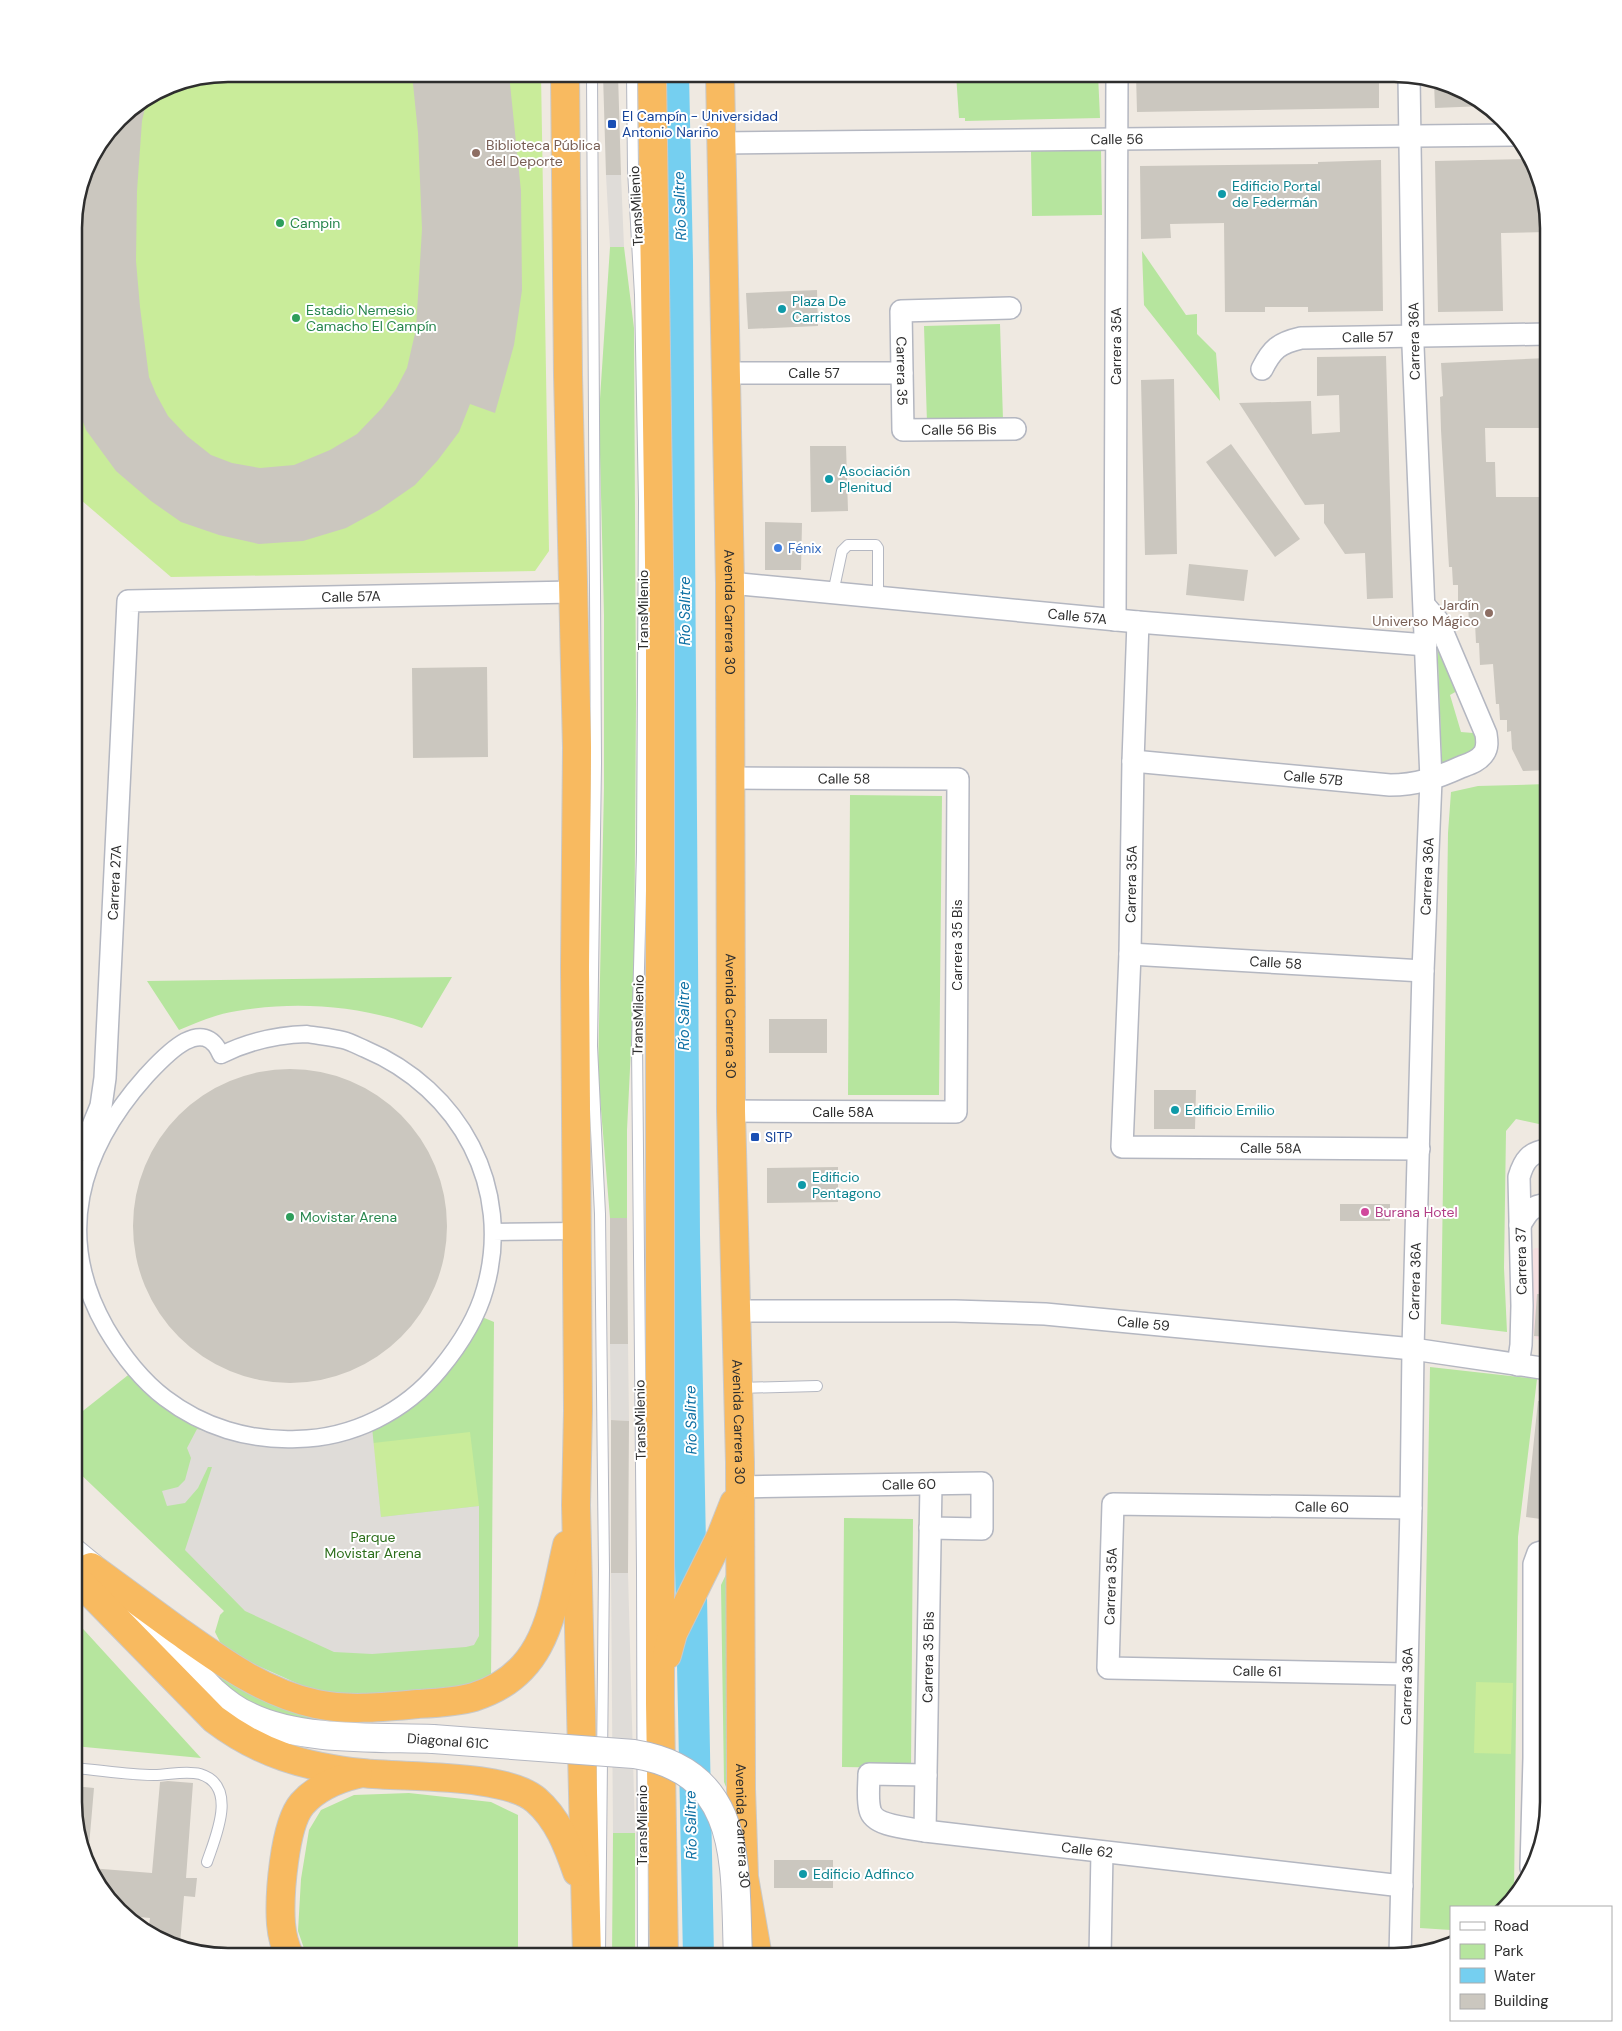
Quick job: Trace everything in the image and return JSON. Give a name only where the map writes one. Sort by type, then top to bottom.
[{"type":"highway","points":[[565,82],[568,366],[577,748],[576,1231],[578,1412],[576,1505],[587,1948]]},
{"type":"highway","points":[[652,82],[660,632],[658,864],[660,1703],[664,1948]]},
{"type":"highway","name":"Avenida Carrera 30","points":[[720,82],[730,583],[731,1111],[738,1388],[742,1858],[753,1948]]},
{"type":"highway","points":[[660,1703],[672,1635],[721,1536],[739,1487]]},
{"type":"highway","points":[[83,1568],[228,1667],[256,1683],[287,1696],[318,1704],[356,1708],[438,1702],[472,1697],[494,1690],[518,1672],[539,1646],[549,1625],[576,1505]]},
{"type":"highway","points":[[83,1569],[214,1719],[235,1734],[268,1752],[289,1759],[361,1773],[491,1782],[519,1790],[536,1800],[555,1821],[568,1844],[584,1892]]},
{"type":"highway","points":[[286,1948],[281,1922],[285,1858],[290,1828],[300,1806],[312,1794],[326,1785],[361,1773]]},
{"type":"main road","name":"Diagonal 61C","points":[[83,1569],[228,1705],[250,1718],[276,1727],[305,1733],[433,1739],[647,1756],[668,1763],[698,1781],[716,1804],[728,1830],[735,1875],[752,1948]]},
{"type":"street","name":"Carrera 35A","points":[[1115,620],[1117,83]]},
{"type":"street","name":"Carrera 36A","points":[[1400,1948],[1411,1508],[1412,1349],[1423,971],[1431,780],[1413,335],[1409,84]]},
{"type":"street","name":"Calle 56","points":[[721,143],[1505,135]]},
{"type":"street","name":"Carrera 35","points":[[903,430],[901,311],[1010,308]]},
{"type":"street","name":"Calle 57","points":[[1262,369],[1270,353],[1286,341],[1301,338],[1540,334]]},
{"type":"street","name":"Calle 57","points":[[725,373],[902,373]]},
{"type":"street","name":"Calle 56 Bis","points":[[903,430],[1015,429]]},
{"type":"street","name":"Calle 57A","points":[[730,583],[1115,620],[1426,645]]},
{"type":"street","name":"Calle 57A","points":[[128,601],[574,592]]},
{"type":"street","name":"Carrera 27A","points":[[83,1142],[92,1128],[101,1106],[105,1078],[128,601]]},
{"type":"street","name":"Calle 57B","points":[[1133,761],[1390,785],[1414,784],[1431,780],[1471,763],[1481,757],[1486,751],[1486,734],[1438,621],[1425,606]]},
{"type":"street","name":"Carrera 35A","points":[[1122,1147],[1130,954],[1133,761],[1138,622]]},
{"type":"street","name":"Calle 58","points":[[729,778],[958,779]]},
{"type":"street","name":"Carrera 35 Bis","points":[[956,1112],[958,779]]},
{"type":"street","name":"Calle 58","points":[[1130,954],[1423,971]]},
{"type":"street","points":[[83,1184],[91,1160],[104,1133],[132,1092],[179,1045],[191,1038],[206,1038],[214,1044],[221,1055],[241,1045],[261,1039],[283,1035],[307,1034],[343,1040],[376,1054],[402,1068],[443,1102],[462,1126],[478,1156],[487,1193],[493,1232],[486,1288],[478,1310],[450,1357],[427,1384],[414,1396],[392,1411],[367,1424],[328,1436],[304,1439],[278,1440],[230,1432],[188,1413],[150,1386],[136,1371],[111,1337],[93,1303],[83,1270]]},
{"type":"street","name":"Calle 58A","points":[[731,1111],[956,1112]]},
{"type":"street","name":"Calle 58A","points":[[1122,1147],[1418,1149]]},
{"type":"street","name":"Carrera 37","points":[[1518,1364],[1522,1339],[1519,1177],[1527,1159],[1535,1152],[1540,1151]]},
{"type":"street","points":[[1520,1225],[1528,1211],[1540,1205]]},
{"type":"street","points":[[493,1232],[576,1231]]},
{"type":"street","name":"Calle 59","points":[[736,1311],[956,1311],[1045,1314],[1412,1349],[1540,1368]]},
{"type":"street","name":"Calle 60","points":[[739,1487],[982,1483],[982,1529],[930,1528]]},
{"type":"street","name":"Carrera 35 Bis","points":[[925,1831],[931,1484]]},
{"type":"street","name":"Carrera 35A","points":[[1108,1668],[1113,1504]]},
{"type":"street","name":"Calle 60","points":[[1113,1504],[1411,1508]]},
{"type":"street","points":[[1540,1556],[1534,1564],[1540,1721]]},
{"type":"street","name":"Calle 61","points":[[1108,1668],[1406,1674]]},
{"type":"street","points":[[1533,1847],[1540,1759]]},
{"type":"street","name":"Calle 62","points":[[926,1775],[869,1774],[870,1810],[873,1817],[880,1822],[925,1831],[1402,1886]]},
{"type":"street","points":[[1100,1948],[1102,1852]]},
{"type":"lane","points":[[592,82],[596,763],[592,1046],[600,1214],[604,1570],[604,1758],[600,1948]]},
{"type":"lane","name":"TransMilenio","points":[[632,82],[633,170],[640,295],[644,502],[642,852],[637,1045],[642,1570],[643,1948]]},
{"type":"lane","points":[[833,593],[842,552],[848,545],[876,544],[878,548],[878,597]]},
{"type":"lane","points":[[738,1388],[817,1386]]},
{"type":"lane","points":[[83,1769],[152,1775],[190,1773],[208,1778],[220,1794],[222,1810],[219,1826],[207,1862]]},
{"type":"shaded area","points":[[606,175],[621,175],[624,247],[610,247]]},
{"type":"shaded area","points":[[1535,1248],[1540,1248],[1540,1340],[1536,1339],[1531,1329],[1530,1253]]},
{"type":"shaded area","points":[[610,1344],[628,1344],[629,1421],[611,1420]]},
{"type":"shaded area","points":[[372,1427],[381,1517],[479,1506],[479,1636],[474,1645],[372,1654],[334,1652],[245,1611],[185,1550],[212,1467],[208,1467],[198,1488],[185,1503],[167,1506],[162,1491],[178,1487],[185,1480],[191,1458],[187,1448],[197,1429],[257,1444]]},
{"type":"shaded area","points":[[611,1573],[628,1573],[635,1833],[613,1833]]},
{"type":"green space","name":"Estadio Nemesio Camacho El Campín","points":[[228,82],[541,82],[549,551],[535,571],[171,577],[83,502],[83,219],[90,181],[107,147],[125,125],[155,102],[190,87],[209,84]]},
{"type":"green space","points":[[957,83],[1098,83],[1100,118],[965,121],[965,118],[959,118]]},
{"type":"green space","points":[[1101,150],[1102,215],[1032,216],[1031,151]]},
{"type":"green space","points":[[610,247],[624,247],[634,328],[636,703],[634,987],[627,1130],[627,1218],[610,1218],[598,1073],[604,788],[604,615],[599,414]]},
{"type":"green space","points":[[1142,251],[1186,315],[1197,314],[1197,334],[1216,353],[1220,401],[1144,305]]},
{"type":"green space","points":[[1000,324],[1003,420],[927,423],[924,326]]},
{"type":"green space","points":[[1437,637],[1457,691],[1450,695],[1461,732],[1473,733],[1478,743],[1475,751],[1442,764]]},
{"type":"green space","points":[[1540,784],[1540,1124],[1516,1119],[1506,1131],[1504,1268],[1507,1332],[1441,1324],[1448,833],[1451,792],[1478,786]]},
{"type":"green space","points":[[850,795],[942,796],[939,1095],[848,1095]]},
{"type":"green space","points":[[452,977],[422,1028],[354,1010],[331,1007],[284,1006],[230,1012],[179,1030],[147,981]]},
{"type":"green space","name":"Parque Movistar Arena","points":[[470,1312],[494,1322],[491,1681],[471,1689],[338,1696],[303,1686],[232,1654],[221,1644],[215,1632],[220,1615],[224,1611],[83,1477],[83,1411],[137,1368],[207,1420],[278,1437],[365,1421],[431,1376]]},
{"type":"green space","points":[[1430,1367],[1537,1379],[1518,1537],[1514,1884],[1496,1906],[1450,1906],[1450,1930],[1420,1928]]},
{"type":"green space","points":[[470,1432],[479,1506],[381,1517],[373,1443]]},
{"type":"green space","points":[[844,1518],[913,1519],[911,1768],[842,1767]]},
{"type":"green space","points":[[732,1562],[732,1802],[724,1782],[721,1585]]},
{"type":"green space","points":[[83,1629],[201,1758],[83,1747]]},
{"type":"green space","points":[[194,1657],[330,1717],[330,1728],[260,1710],[229,1690]]},
{"type":"green space","points":[[1476,1682],[1513,1683],[1511,1754],[1474,1753]]},
{"type":"green space","points":[[409,1793],[491,1802],[518,1815],[518,1948],[304,1948],[298,1931],[301,1879],[309,1830],[321,1810],[354,1795]]},
{"type":"green space","points":[[613,1833],[635,1833],[635,1948],[612,1948]]},
{"type":"water","name":"Río Salitre","points":[[655,82],[689,82],[693,261],[700,1235],[714,1948],[683,1948],[668,1224]]},
{"type":"building","points":[[413,82],[510,82],[521,191],[522,290],[514,345],[495,413],[470,404],[459,432],[438,460],[415,485],[379,510],[346,528],[303,541],[259,544],[219,535],[181,522],[151,501],[116,471],[86,430],[83,422],[83,219],[90,181],[107,147],[125,125],[145,109],[142,121],[137,191],[136,261],[149,377],[156,394],[168,416],[187,436],[211,455],[232,463],[260,468],[294,465],[330,450],[357,434],[382,408],[396,389],[407,368],[416,329],[422,229],[418,133]]},
{"type":"building","name":"El Campín - Universidad Antonio Nariño","points":[[603,82],[618,82],[621,175],[606,175]]},
{"type":"building","points":[[1136,83],[1379,83],[1379,108],[1137,112]]},
{"type":"building","points":[[1434,88],[1473,106],[1435,108]]},
{"type":"building","points":[[1521,159],[1532,181],[1537,200],[1540,232],[1501,233],[1503,311],[1438,312],[1435,161]]},
{"type":"building","points":[[1381,160],[1383,311],[1308,312],[1308,307],[1265,307],[1265,312],[1225,312],[1224,223],[1170,224],[1171,238],[1141,239],[1140,166],[1318,164],[1318,162]]},
{"type":"building","name":"Plaza De Carristos","points":[[817,290],[818,326],[748,329],[746,293]]},
{"type":"building","points":[[1386,356],[1393,598],[1367,599],[1365,553],[1345,554],[1324,523],[1324,504],[1305,505],[1239,403],[1311,401],[1312,434],[1340,432],[1339,395],[1317,396],[1317,357]]},
{"type":"building","points":[[1540,358],[1540,428],[1485,428],[1486,462],[1495,462],[1496,497],[1540,497],[1540,770],[1523,771],[1512,749],[1511,731],[1507,732],[1507,720],[1500,720],[1499,704],[1496,704],[1493,664],[1480,665],[1479,643],[1476,643],[1475,623],[1469,623],[1468,604],[1458,604],[1458,585],[1453,585],[1452,567],[1449,567],[1441,430],[1440,397],[1443,396],[1441,363]]},
{"type":"building","points":[[1174,379],[1177,554],[1145,555],[1141,380]]},
{"type":"building","points":[[1231,444],[1300,539],[1275,557],[1206,462]]},
{"type":"building","name":"Asociación Plenitud","points":[[810,446],[846,446],[848,511],[811,512]]},
{"type":"building","points":[[765,522],[802,523],[801,570],[765,570]]},
{"type":"building","points":[[1189,564],[1248,570],[1244,601],[1186,595]]},
{"type":"building","points":[[487,667],[488,757],[413,758],[412,668]]},
{"type":"building","points":[[769,1019],[827,1019],[827,1053],[769,1053]]},
{"type":"building","name":"Movistar Arena","points":[[275,1069],[305,1069],[336,1075],[364,1087],[390,1104],[412,1126],[429,1152],[441,1180],[447,1211],[447,1241],[441,1272],[429,1300],[412,1326],[390,1348],[364,1365],[336,1377],[305,1383],[275,1383],[244,1377],[216,1365],[190,1348],[168,1326],[151,1300],[139,1272],[133,1241],[133,1211],[139,1180],[151,1152],[168,1126],[190,1104],[216,1087],[244,1075]]},
{"type":"building","name":"Edificio Emilio","points":[[1154,1090],[1196,1090],[1195,1129],[1154,1129]]},
{"type":"building","name":"Edificio Pentagono","points":[[838,1167],[838,1202],[767,1203],[767,1168]]},
{"type":"building","name":"Burana Hotel","points":[[1340,1204],[1390,1204],[1390,1221],[1340,1221]]},
{"type":"building","points":[[610,1218],[627,1218],[628,1344],[610,1344]]},
{"type":"building","points":[[1537,1294],[1540,1294],[1540,1336],[1534,1336]]},
{"type":"building","points":[[1538,1401],[1540,1401],[1540,1519],[1526,1517]]},
{"type":"building","points":[[611,1420],[629,1421],[628,1573],[611,1573]]},
{"type":"building","points":[[160,1782],[193,1783],[186,1878],[197,1878],[195,1897],[184,1896],[180,1940],[149,1925],[150,1918],[139,1917],[132,1912],[107,1884],[99,1869],[152,1873]]},
{"type":"building","points":[[83,1787],[94,1788],[89,1847],[84,1822]]},
{"type":"building","name":"Edificio Adfinco","points":[[774,1860],[833,1860],[833,1888],[774,1888]]},
{"type":"place","name":"El Campín - Universidad Antonio Nariño","points":[[612,124]]},
{"type":"place","name":"Biblioteca Pública del Deporte","points":[[476,153]]},
{"type":"place","name":"Edificio Portal de Federmán","points":[[1222,194]]},
{"type":"place","name":"Campin","points":[[280,223]]},
{"type":"place","name":"Plaza De Carristos","points":[[782,309]]},
{"type":"place","name":"Estadio Nemesio Camacho El Campín","points":[[296,318]]},
{"type":"place","name":"Asociación Plenitud","points":[[829,479]]},
{"type":"place","name":"Fénix","points":[[778,548]]},
{"type":"place","name":"Jardín Universo Mágico","points":[[1489,613]]},
{"type":"place","name":"Edificio Emilio","points":[[1175,1110]]},
{"type":"place","name":"SITP","points":[[755,1137]]},
{"type":"place","name":"Edificio Pentagono","points":[[802,1185]]},
{"type":"place","name":"Burana Hotel","points":[[1365,1212]]},
{"type":"place","name":"Movistar Arena","points":[[290,1217]]},
{"type":"place","name":"Edificio Adfinco","points":[[803,1874]]}]
